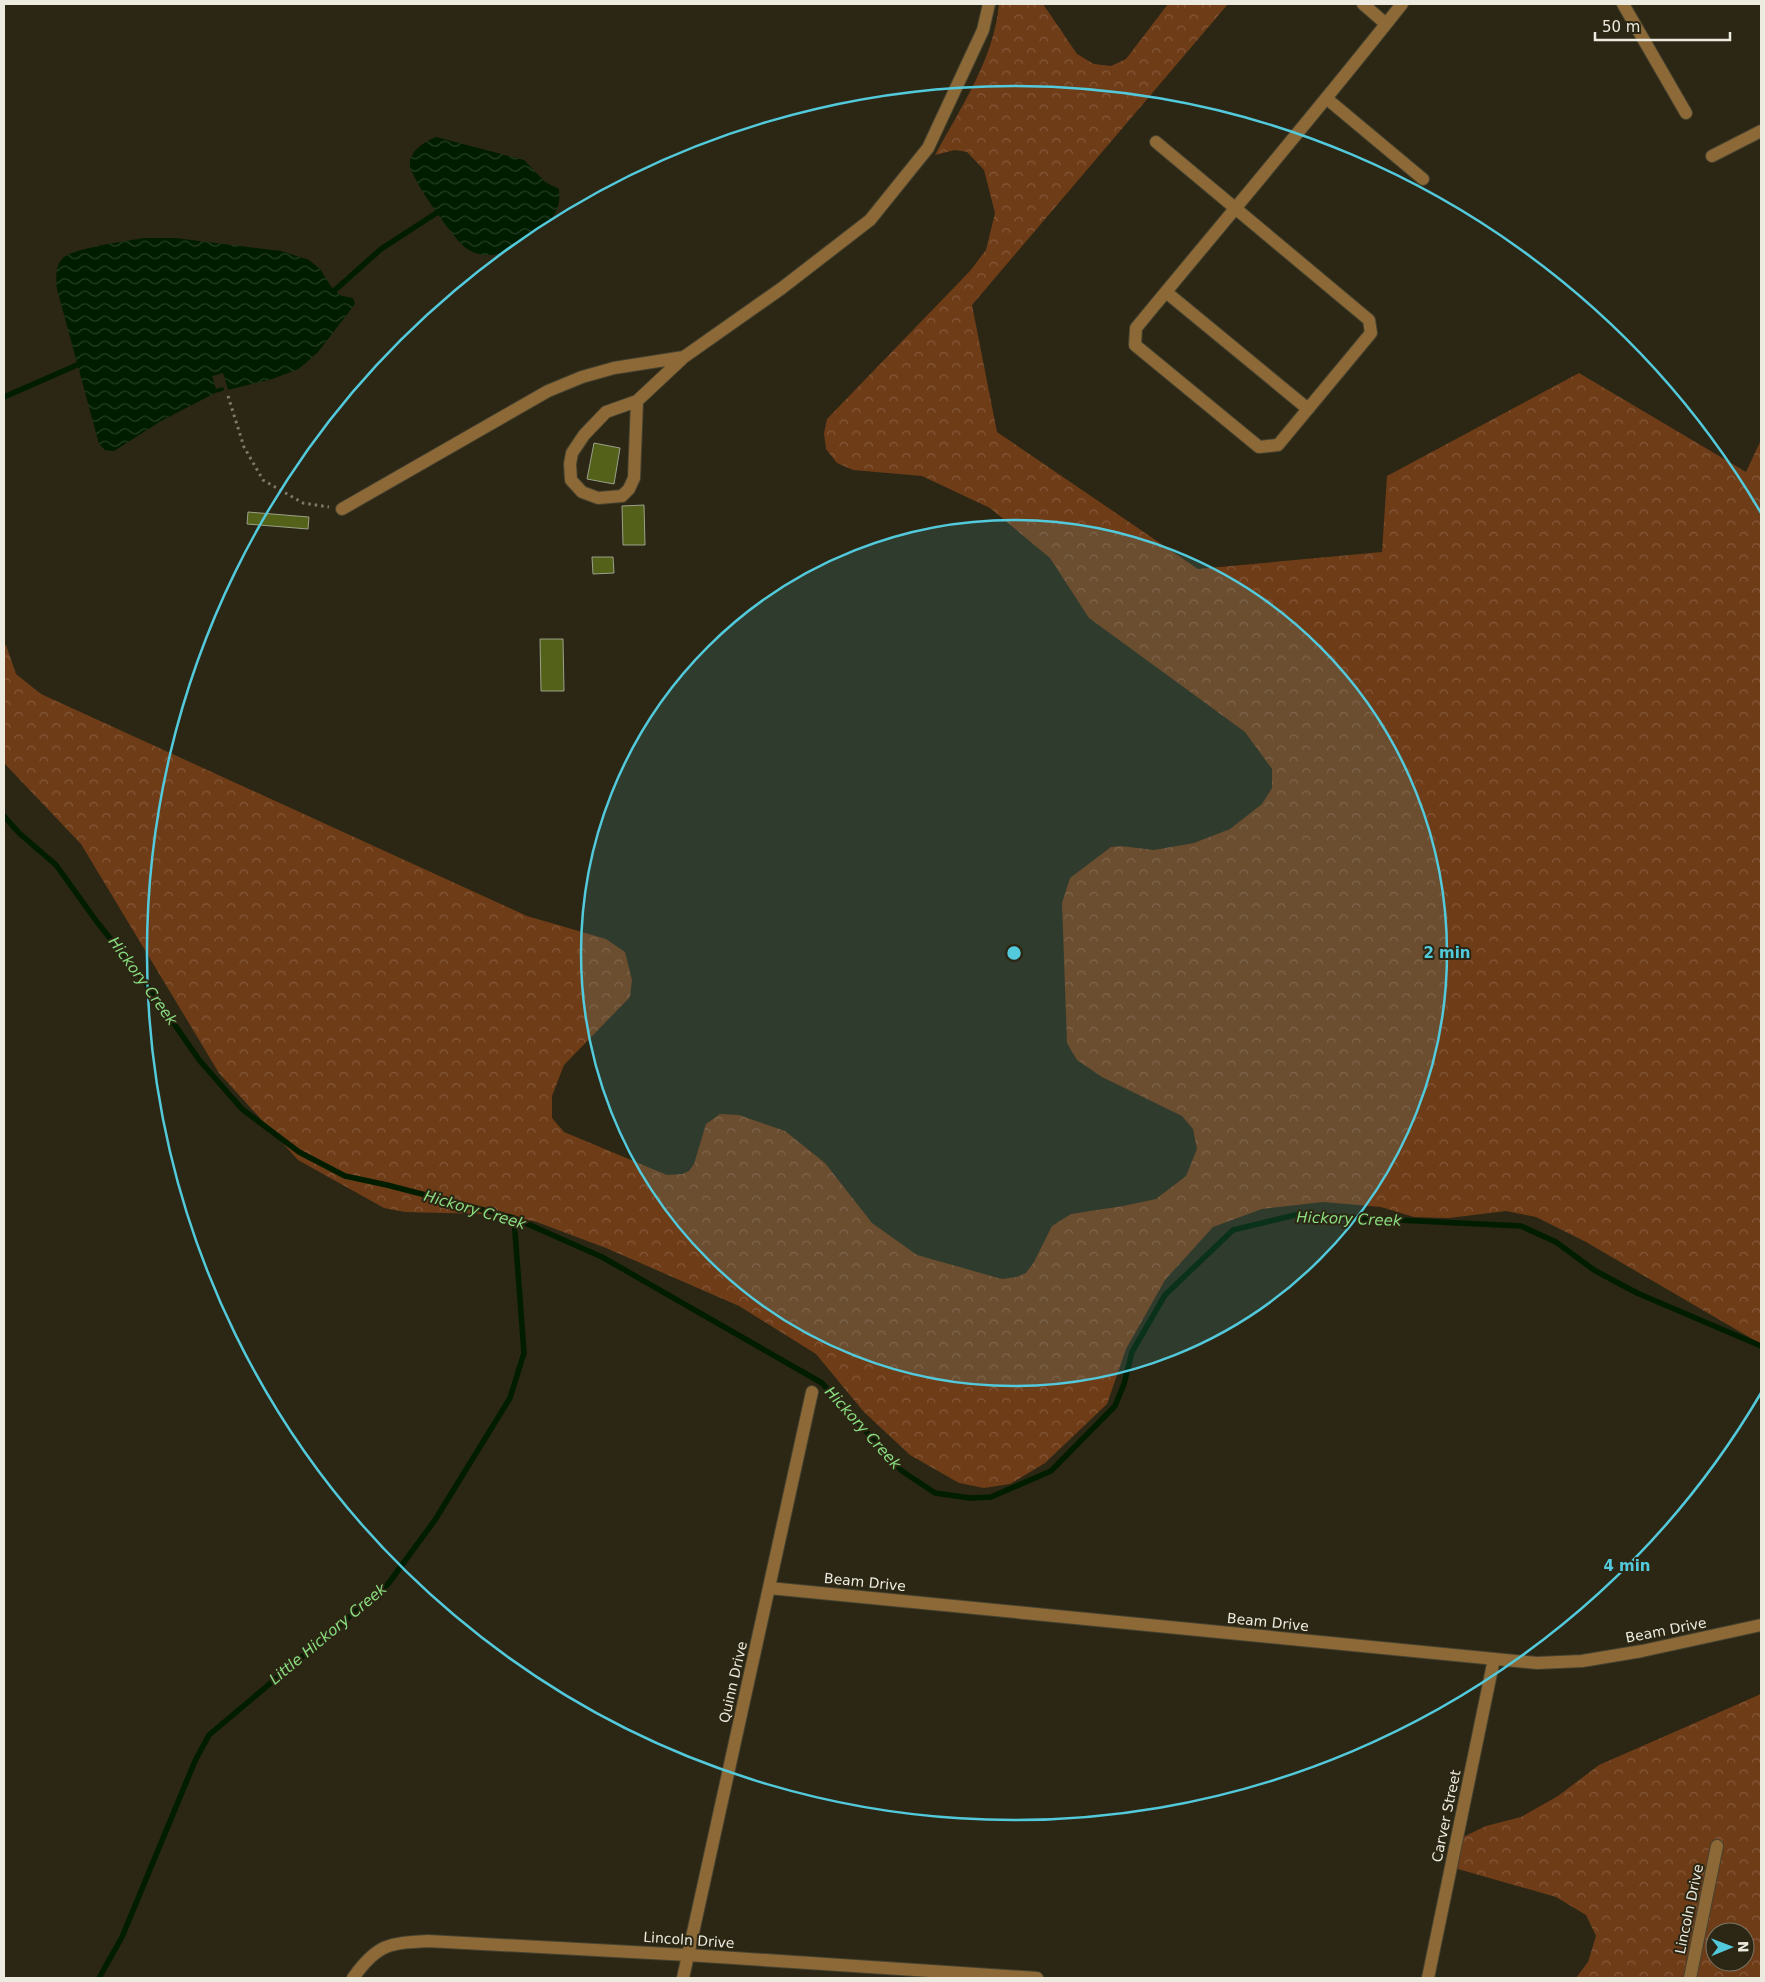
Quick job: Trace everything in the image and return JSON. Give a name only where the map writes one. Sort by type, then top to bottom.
[{"type":"street","points":[[637,400],[634,478],[629,489],[622,496],[613,498],[598,498],[582,492],[571,480],[570,464],[572,453],[584,434],[606,412],[637,400],[684,357],[782,288],[870,220],[928,148],[983,30],[989,4]]},
{"type":"street","points":[[1363,4],[1386,24]]},
{"type":"street","points":[[1156,142],[1236,208],[1369,320],[1371,332],[1278,445],[1259,447],[1135,344],[1136,328],[1236,208],[1402,4]]},
{"type":"street","points":[[1623,4],[1686,113]]},
{"type":"street","points":[[1326,98],[1423,179]]},
{"type":"street","points":[[1712,156],[1761,131]]},
{"type":"street","points":[[1166,292],[1308,408]]},
{"type":"street","points":[[342,509],[548,390],[582,377],[614,368],[684,357]]},
{"type":"street","name":"Quinn Drive","points":[[682,1978],[812,1392]]},
{"type":"street","name":"Beam Drive","points":[[769,1588],[1537,1663],[1582,1661],[1699,1640],[1761,1625]]},
{"type":"street","name":"Carver Street","points":[[1428,1978],[1494,1659]]},
{"type":"street","name":"Lincoln Drive","points":[[1690,1978],[1717,1846]]},
{"type":"street","name":"Lincoln Drive","points":[[353,1978],[379,1949],[398,1943],[460,1942],[1037,1978]]},
{"type":"path","points":[[228,396],[244,447],[263,480],[303,504],[342,509]]},
{"type":"green space","points":[[999,4],[1043,4],[1077,54],[1094,64],[1111,66],[1126,59],[1168,4],[1228,4],[972,305],[997,432],[1198,569],[1382,552],[1387,476],[1579,373],[1746,472],[1761,440],[1761,1344],[1586,1242],[1536,1217],[1506,1211],[1449,1218],[1414,1217],[1381,1207],[1323,1202],[1262,1209],[1213,1227],[1165,1280],[1126,1349],[1107,1404],[1045,1463],[1010,1484],[984,1488],[959,1483],[910,1455],[864,1412],[816,1354],[739,1306],[606,1248],[534,1221],[483,1214],[405,1212],[384,1208],[298,1160],[219,1073],[81,844],[4,763],[4,644],[16,674],[41,694],[527,916],[606,939],[625,952],[632,980],[630,997],[564,1065],[552,1096],[552,1118],[564,1132],[667,1175],[682,1174],[689,1171],[694,1164],[706,1124],[720,1114],[739,1115],[785,1131],[825,1163],[872,1223],[917,1255],[1002,1279],[1017,1277],[1026,1273],[1034,1262],[1052,1226],[1071,1214],[1156,1199],[1186,1176],[1197,1149],[1193,1129],[1182,1116],[1102,1077],[1077,1060],[1067,1043],[1062,903],[1070,878],[1111,847],[1121,846],[1154,850],[1194,843],[1230,829],[1262,804],[1272,788],[1272,769],[1245,732],[1089,618],[1050,558],[990,508],[922,476],[853,470],[837,463],[826,449],[824,433],[827,419],[970,271],[986,250],[995,213],[984,170],[967,152],[955,150],[935,155],[975,82],[991,44]]},
{"type":"green space","points":[[1761,1694],[1761,1978],[1576,1978],[1588,1962],[1596,1936],[1586,1915],[1556,1897],[1451,1867],[1457,1840],[1486,1826],[1521,1817],[1558,1796],[1599,1765]]},
{"type":"water","points":[[436,137],[524,160],[545,182],[559,189],[557,210],[554,215],[540,228],[503,252],[484,255],[466,248],[434,209],[418,184],[410,166],[414,152],[422,144]]},
{"type":"water","points":[[144,238],[175,238],[281,251],[309,260],[320,269],[334,291],[342,296],[353,298],[355,304],[318,352],[299,369],[272,379],[215,393],[161,421],[114,451],[105,450],[99,444],[57,289],[57,270],[62,259],[67,255],[100,246]]},
{"type":"pier","points":[[223,373],[229,392],[225,393],[223,387],[216,389],[212,376]]},
{"type":"building","points":[[594,443],[620,448],[614,484],[587,479]]},
{"type":"building","points":[[644,505],[645,545],[623,545],[622,506]]},
{"type":"building","points":[[248,512],[309,517],[308,529],[247,524]]},
{"type":"building","points":[[592,557],[613,557],[614,573],[593,574]]},
{"type":"building","points":[[540,639],[563,639],[564,691],[541,691]]},
{"type":"waterway","points":[[334,291],[381,249],[438,212]]},
{"type":"waterway","points":[[4,397],[77,365]]},
{"type":"waterway","name":"Hickory Creek","points":[[4,816],[19,833],[56,865],[97,922],[142,978],[200,1061],[242,1109],[299,1152],[345,1176],[514,1218],[602,1257],[822,1383],[902,1471],[935,1493],[970,1498],[991,1497],[1051,1471],[1115,1406],[1124,1384],[1132,1352],[1165,1295],[1233,1230],[1295,1215],[1521,1226],[1556,1242],[1594,1270],[1637,1293],[1761,1346]]},
{"type":"waterway","name":"Little Hickory Creek","points":[[99,1978],[122,1937],[195,1761],[209,1735],[388,1584],[435,1520],[510,1398],[524,1353],[514,1218]]}]
